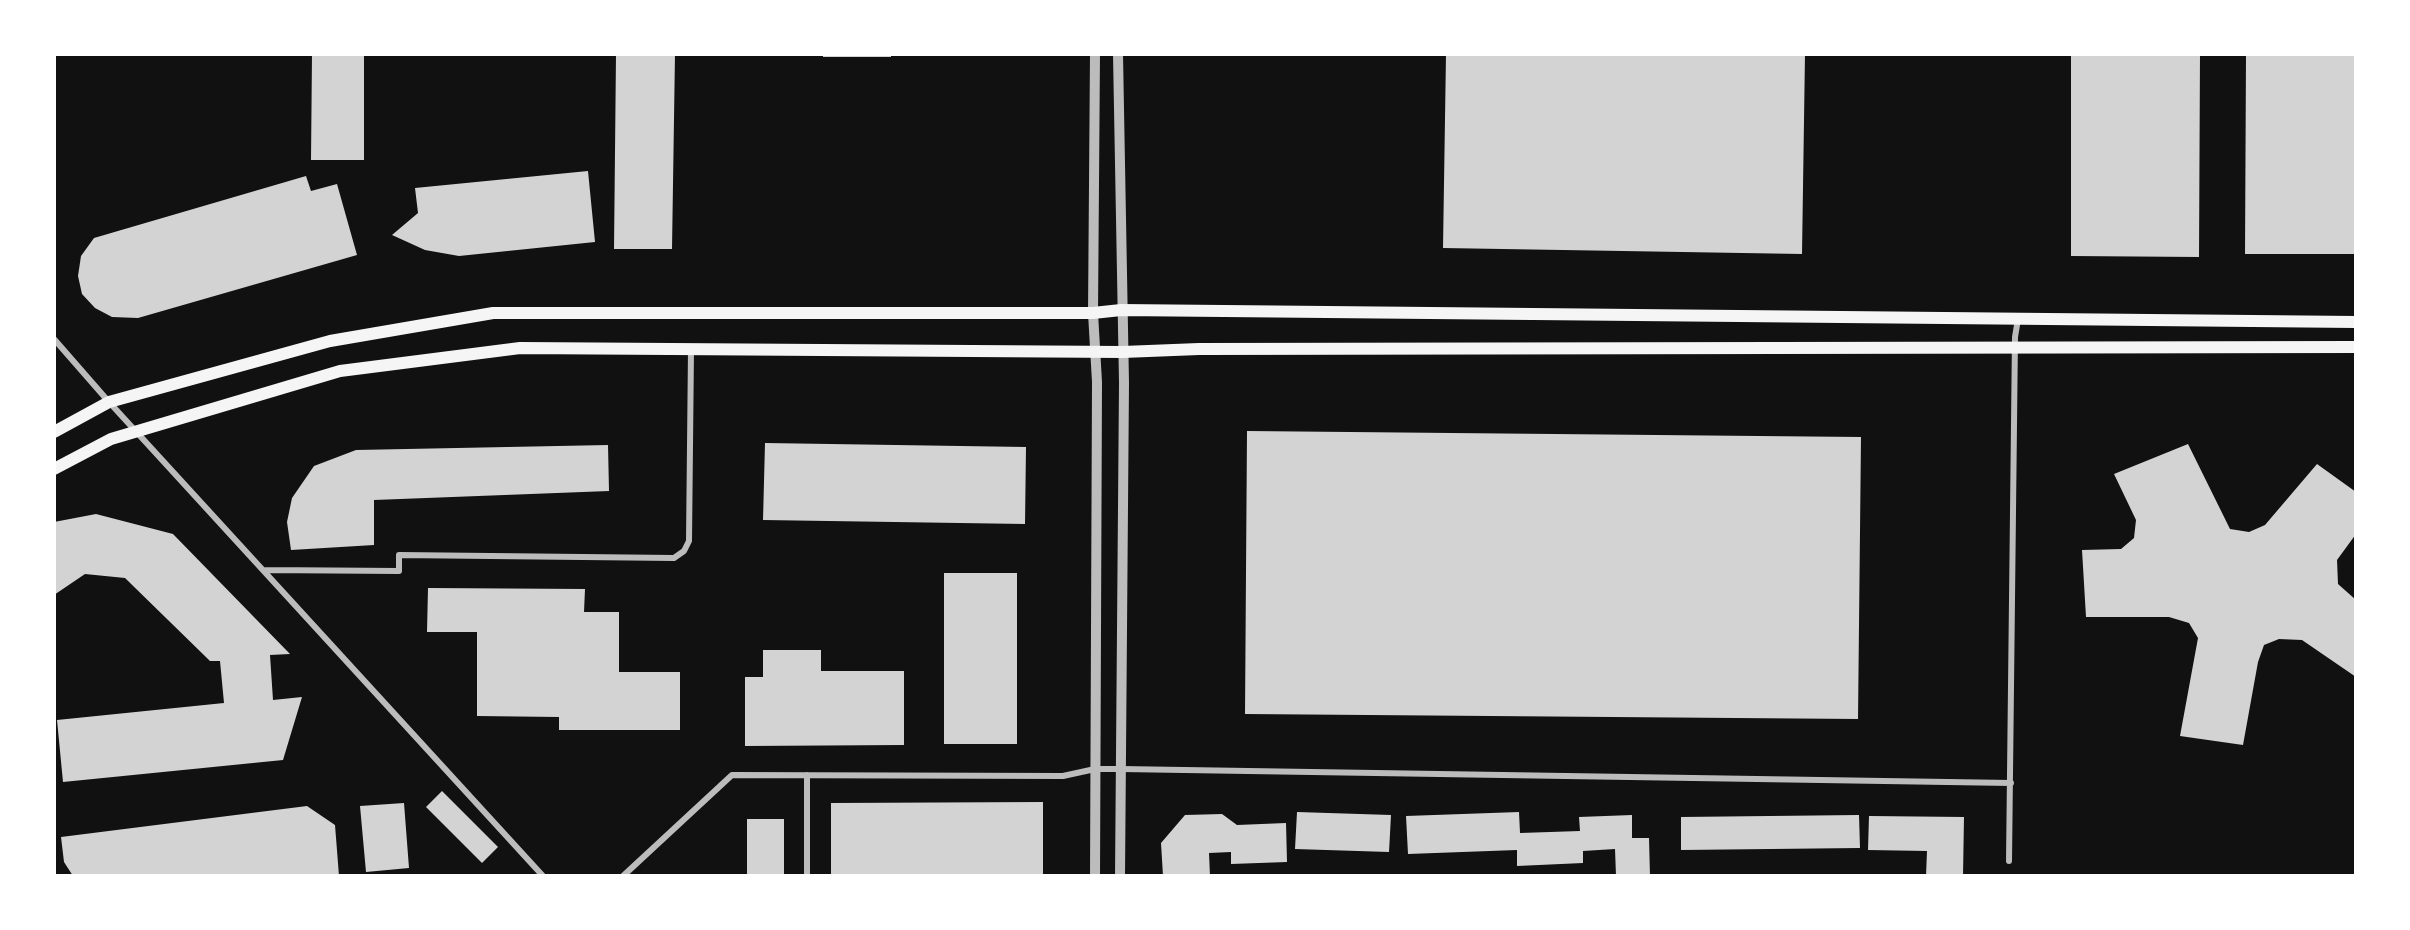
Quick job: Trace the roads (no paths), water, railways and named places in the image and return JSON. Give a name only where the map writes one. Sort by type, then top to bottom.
[{"type":"main road","points":[[54,432],[109,402],[330,341],[493,313],[1093,313],[1121,310],[2356,322]]},
{"type":"main road","points":[[54,469],[111,439],[340,371],[520,348],[1123,352],[1210,348],[2356,347]]},
{"type":"street","points":[[1095,54],[1093,313],[1097,382],[1095,876]]},
{"type":"street","points":[[1118,54],[1123,352],[1119,876]]},
{"type":"street","points":[[2009,861],[2015,348],[2018,318]]},
{"type":"street","points":[[54,339],[543,876]]},
{"type":"street","points":[[264,570],[399,571],[399,555],[674,558],[684,551],[689,541],[691,349]]},
{"type":"street","points":[[623,876],[732,775],[1063,776],[1095,769],[1121,769],[2011,783]]},
{"type":"street","points":[[807,775],[807,876]]}]
